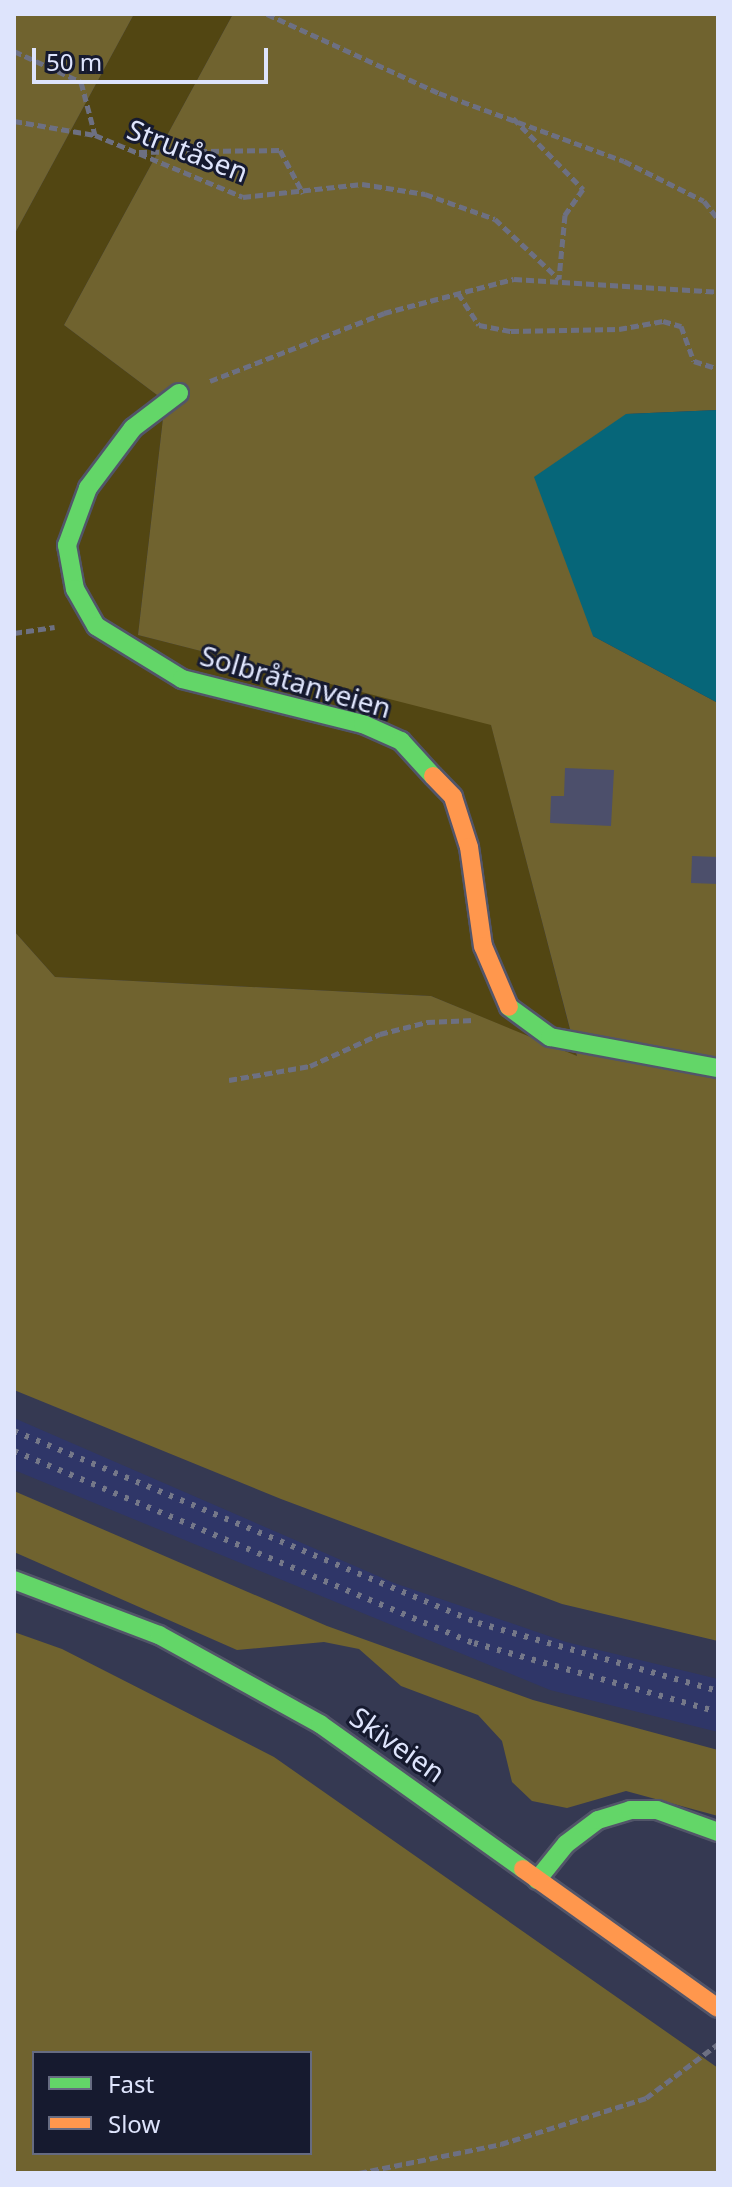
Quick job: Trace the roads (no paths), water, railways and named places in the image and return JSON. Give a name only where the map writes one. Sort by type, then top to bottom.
[{"type":"street","name":"Solbråtanveien","points":[[179,393],[133,428],[88,488],[67,545],[75,589],[96,626],[182,679],[363,724],[401,741],[453,797],[469,847],[483,946],[511,1011],[550,1037],[718,1068]]},
{"type":"street","name":"Skiveien","points":[[14,1580],[159,1635],[226,1668],[320,1724],[718,2008]]},
{"type":"street","points":[[537,1880],[566,1844],[598,1820],[630,1810],[657,1810],[718,1832]]},
{"type":"railway","points":[[14,1431],[478,1623],[718,1691]]},
{"type":"railway","points":[[14,1451],[474,1643],[718,1712]]}]
